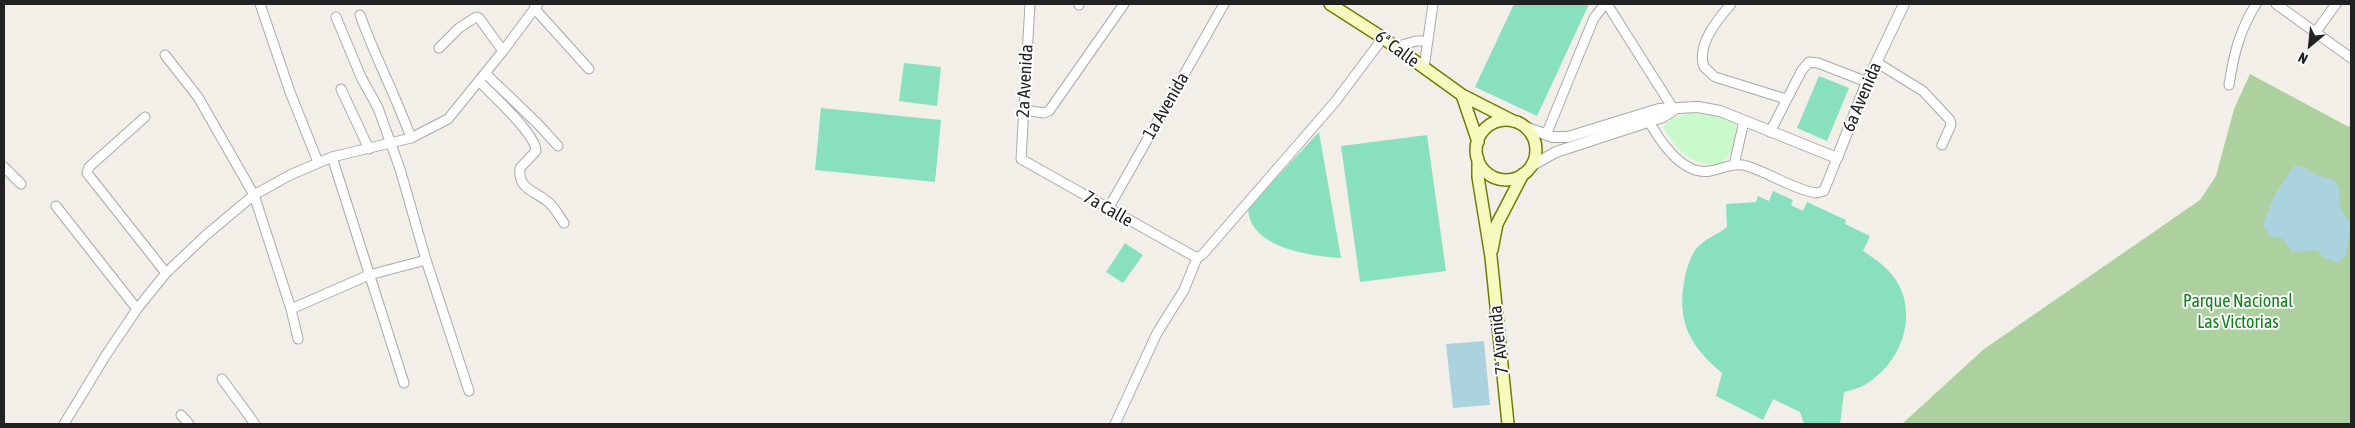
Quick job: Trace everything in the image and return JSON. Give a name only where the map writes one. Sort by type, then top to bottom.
[{"type":"main road","name":"6ª Calle","points":[[1330,4],[1384,38],[1462,95],[1513,121]]},
{"type":"main road","points":[[1462,95],[1478,142]]},
{"type":"main road","points":[[1506,120],[1525,127],[1534,141],[1535,158],[1527,170],[1515,178],[1496,178],[1488,174],[1478,158],[1480,135],[1491,124],[1506,120]]},
{"type":"main road","name":"7ª Avenida","points":[[1478,158],[1479,184],[1491,257],[1508,424]]},
{"type":"main road","name":"7ª Avenida","points":[[1491,257],[1497,224],[1527,170]]},
{"type":"street","points":[[260,4],[290,92],[318,162]]},
{"type":"street","name":"2a Avenida","points":[[1020,159],[1030,4]]},
{"type":"street","points":[[1024,110],[1044,113],[1049,111],[1124,4]]},
{"type":"street","name":"1a Avenida","points":[[1108,209],[1224,4]]},
{"type":"street","points":[[1424,68],[1433,4]]},
{"type":"street","points":[[1546,135],[1594,18],[1606,4],[1674,110]]},
{"type":"street","points":[[1731,4],[1710,33],[1702,62],[1707,71],[1715,77],[1786,99]]},
{"type":"street","name":"6a Avenida","points":[[1734,165],[1747,166],[1812,192],[1824,191],[1867,82],[1904,4]]},
{"type":"street","points":[[2229,85],[2236,45],[2242,29],[2256,4]]},
{"type":"street","points":[[2276,4],[2351,58]]},
{"type":"street","points":[[2315,33],[2336,4]]},
{"type":"street","points":[[64,424],[106,355],[137,309],[166,273],[206,235],[254,195],[318,162],[411,138],[448,119],[486,74],[536,6],[589,69]]},
{"type":"street","points":[[360,15],[372,50],[404,117],[411,138]]},
{"type":"street","points":[[336,17],[361,77],[378,108],[391,143],[426,260],[470,391]]},
{"type":"street","points":[[438,48],[459,28],[476,17],[479,18],[503,51]]},
{"type":"street","points":[[1115,424],[1157,333],[1184,290],[1196,258],[1203,254],[1335,102],[1384,38]]},
{"type":"street","points":[[1395,47],[1416,41],[1428,41]]},
{"type":"street","points":[[165,55],[198,97],[254,195],[291,309],[298,339]]},
{"type":"street","points":[[1770,132],[1786,99],[1805,65],[1809,62],[1813,61],[1867,82]]},
{"type":"street","points":[[1876,62],[1923,91],[1950,120],[1950,125],[1942,145]]},
{"type":"street","points":[[486,74],[558,146]]},
{"type":"street","points":[[479,81],[522,126],[536,146],[536,152],[520,168],[521,182],[526,189],[548,202],[564,223]]},
{"type":"street","points":[[340,89],[369,149]]},
{"type":"street","points":[[1527,170],[1556,152],[1647,118],[1661,109],[1707,108],[1837,158]]},
{"type":"street","points":[[146,117],[89,167],[87,173],[166,273]]},
{"type":"street","points":[[1525,127],[1546,135],[1561,138],[1647,118]]},
{"type":"street","points":[[1647,118],[1668,148],[1690,168],[1709,171],[1734,165],[1744,121]]},
{"type":"street","points":[[332,157],[404,383]]},
{"type":"street","name":"7a Calle","points":[[1020,159],[1196,258]]},
{"type":"street","points":[[4,167],[21,184]]},
{"type":"street","points":[[56,206],[137,309]]},
{"type":"street","points":[[291,309],[369,275],[426,260]]},
{"type":"street","points":[[222,379],[255,424]]},
{"type":"street","points":[[181,415],[189,424]]},
{"type":"green space","points":[[1514,4],[1589,4],[1537,116],[1475,87]]},
{"type":"green space","points":[[904,63],[941,67],[937,106],[899,101]]},
{"type":"green space","name":"Parque Nacional Las Victorias","points":[[2250,74],[2349,127],[2351,123],[2351,424],[1902,424],[1984,349],[2200,200],[2216,176],[2234,109]]},
{"type":"green space","points":[[1819,76],[1849,88],[1827,141],[1797,128]]},
{"type":"green space","points":[[821,108],[941,120],[935,182],[815,170]]},
{"type":"green space","points":[[1689,113],[1711,115],[1735,123],[1736,135],[1734,146],[1720,165],[1701,163],[1685,155],[1673,142],[1663,126],[1673,118]]},
{"type":"green space","points":[[1319,132],[1341,258],[1298,252],[1270,241],[1251,222],[1248,208]]},
{"type":"green space","points":[[1427,135],[1446,271],[1360,282],[1341,146]]},
{"type":"green space","points":[[1773,191],[1793,200],[1791,205],[1803,211],[1807,202],[1846,220],[1845,224],[1870,236],[1863,251],[1886,268],[1896,279],[1902,292],[1906,319],[1900,344],[1894,356],[1877,376],[1864,385],[1844,392],[1840,424],[1804,424],[1800,412],[1773,399],[1763,420],[1716,396],[1722,373],[1702,354],[1689,333],[1685,322],[1682,297],[1688,265],[1699,246],[1727,227],[1726,204],[1756,202],[1758,196],[1769,201]]},
{"type":"green space","points":[[1125,243],[1143,255],[1123,283],[1106,272]]},
{"type":"water","points":[[2295,165],[2304,167],[2315,175],[2332,179],[2340,188],[2339,204],[2345,217],[2351,222],[2346,255],[2338,263],[2322,256],[2317,250],[2292,252],[2283,239],[2269,236],[2263,225],[2274,196]]},
{"type":"water","points":[[1484,341],[1490,405],[1453,408],[1446,344]]}]
